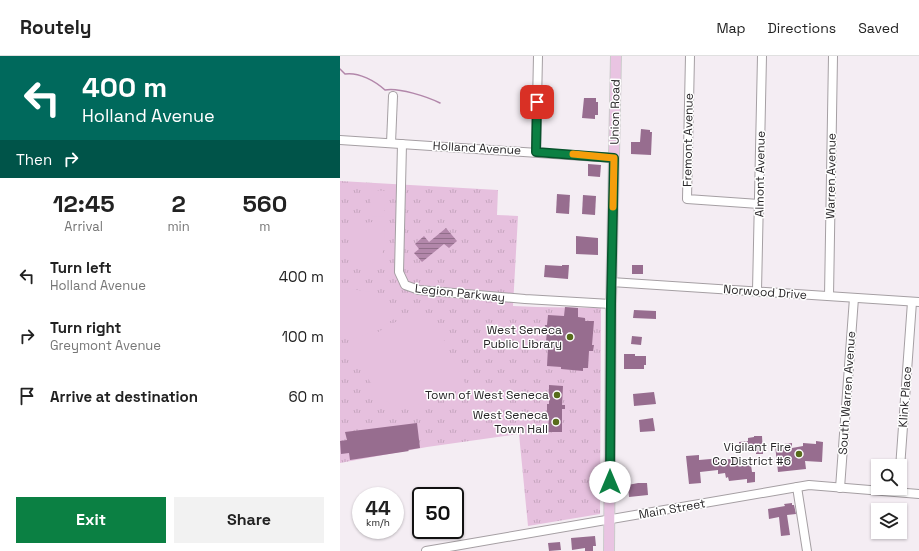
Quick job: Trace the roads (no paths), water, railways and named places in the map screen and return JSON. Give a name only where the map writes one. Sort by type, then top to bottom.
[{"type":"main road","name":"Union Road","points":[[609,551],[611,282],[616,56]]},
{"type":"street","points":[[536,152],[538,56]]},
{"type":"street","name":"Fremont Avenue","points":[[690,56],[687,199],[759,204]]},
{"type":"street","name":"Almont Avenue","points":[[757,291],[762,56]]},
{"type":"street","name":"Warren Avenue","points":[[829,296],[833,56]]},
{"type":"street","points":[[391,143],[393,96]]},
{"type":"street","name":"Holland Avenue","points":[[340,140],[614,158]]},
{"type":"street","name":"Legion Parkway","points":[[402,144],[399,272],[405,285],[410,288],[426,290],[611,304]]},
{"type":"street","name":"Norwood Drive","points":[[611,282],[916,302]]},
{"type":"street","name":"South Warren Avenue","points":[[840,488],[854,298]]},
{"type":"street","name":"Klink Place","points":[[901,459],[916,302]]},
{"type":"street","name":"Main Street","points":[[426,551],[809,485],[871,489]]},
{"type":"street","points":[[796,487],[807,551]]},
{"type":"street","name":"Main Street","points":[[907,492],[919,494]]},
{"type":"waterway","points":[[340,69],[345,74],[356,74],[366,78],[385,90],[391,89],[405,91],[421,95],[440,103]]},
{"type":"place","name":"West Seneca Public Library","points":[[570,337]]},
{"type":"place","name":"Town of West Seneca","points":[[557,395]]},
{"type":"place","name":"West Seneca Town Hall","points":[[556,422]]},
{"type":"place","name":"Vigilant Fire Co District #6","points":[[799,454]]}]
